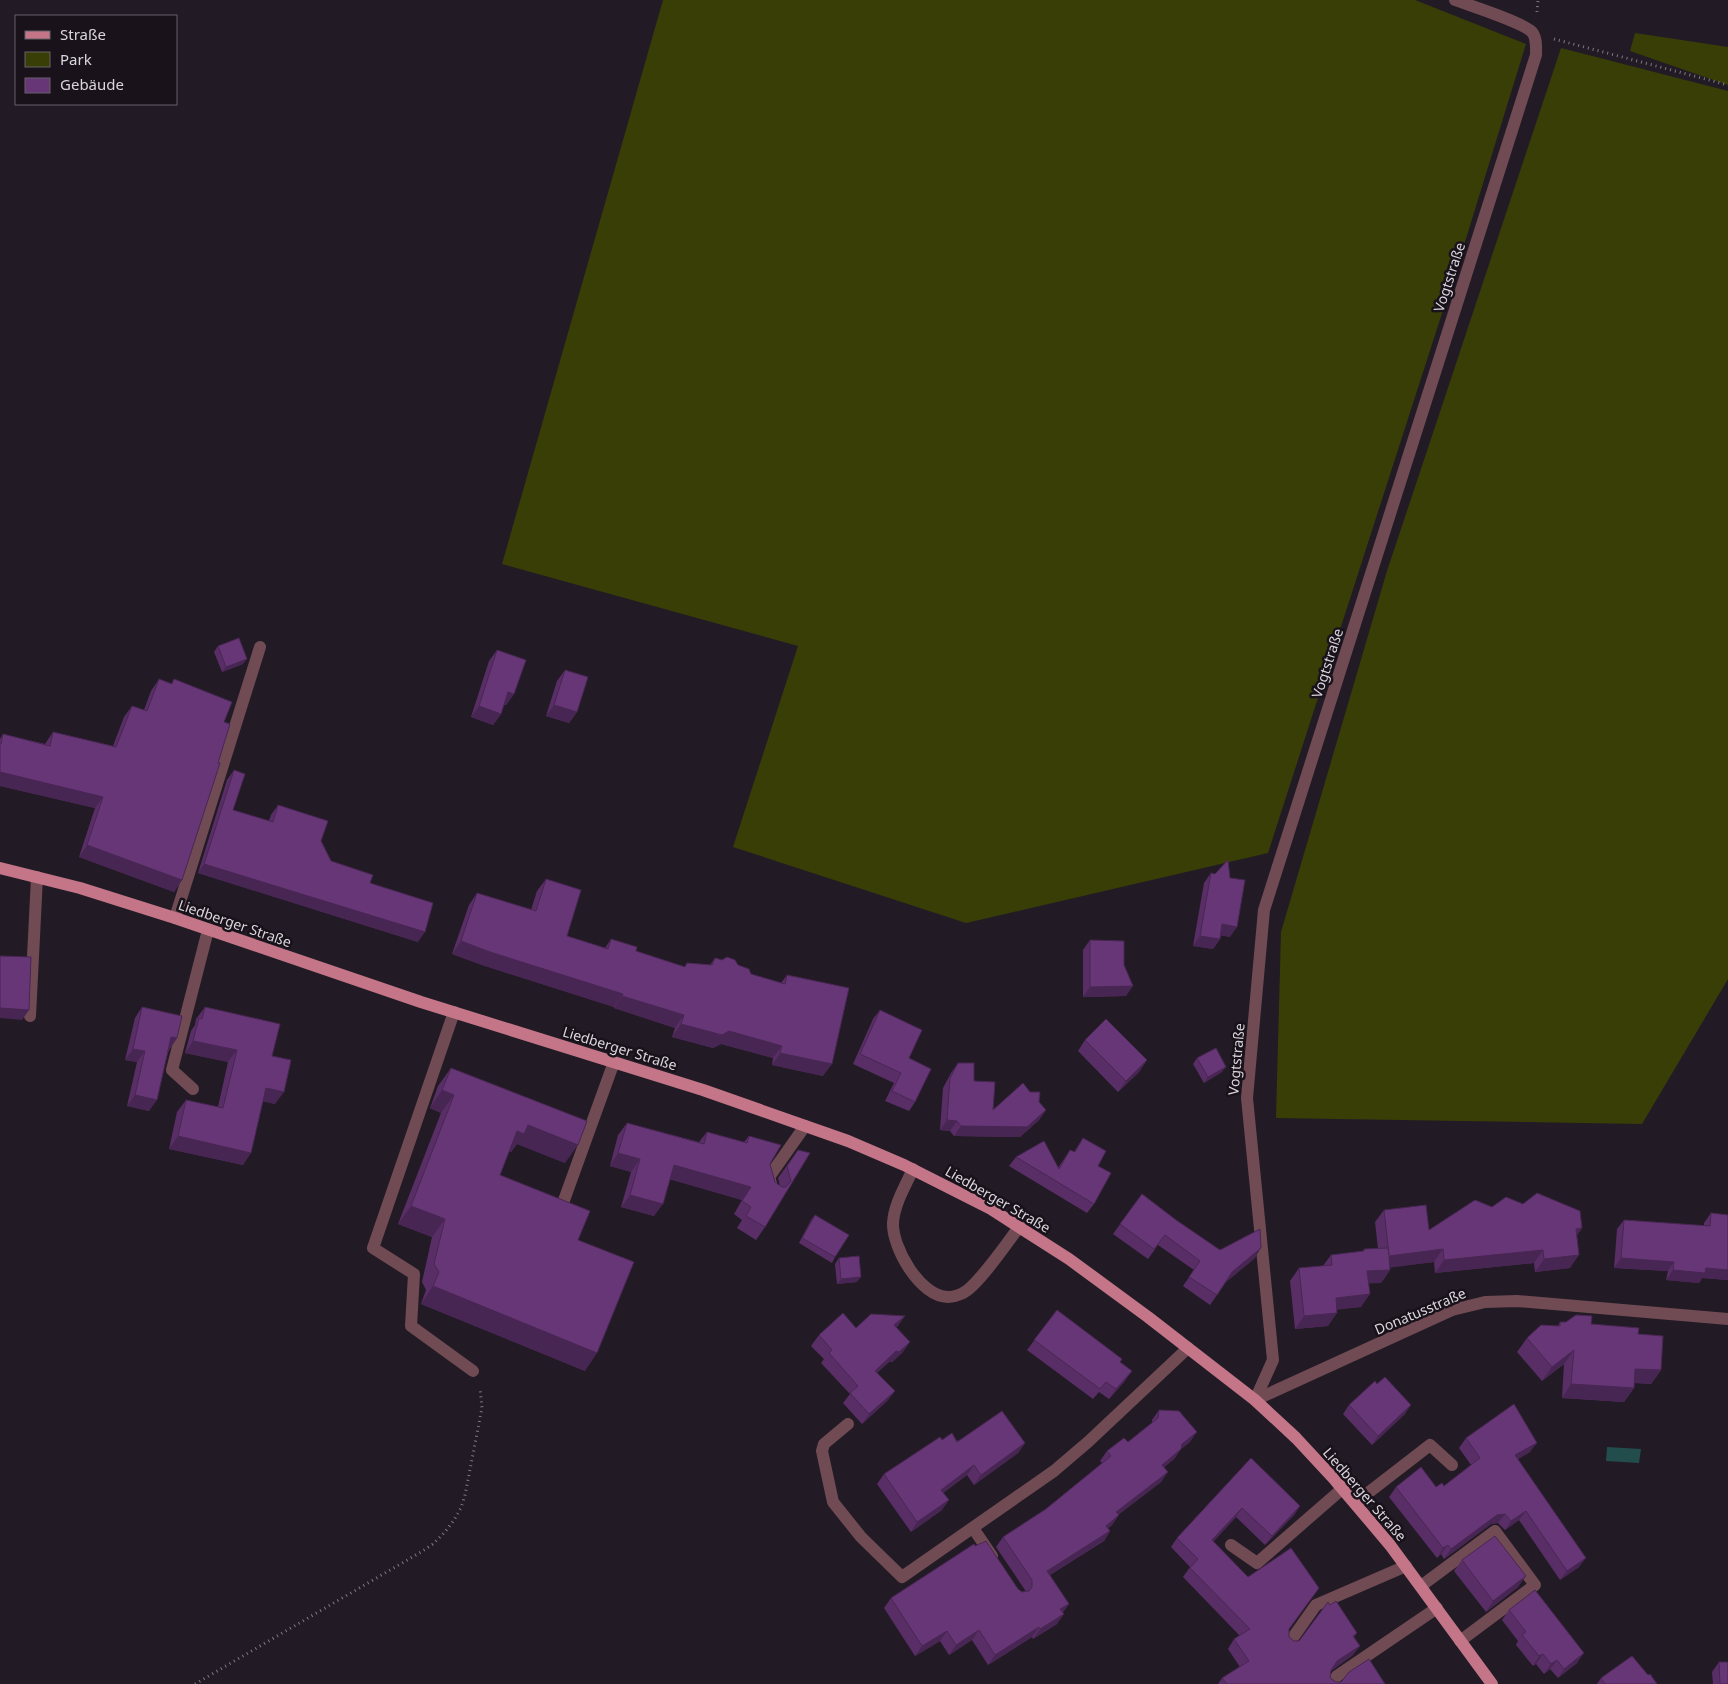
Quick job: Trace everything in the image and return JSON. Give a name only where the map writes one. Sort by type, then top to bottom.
[{"type":"main road","name":"Liedberger Straße","points":[[0,868],[80,888],[454,1012],[703,1090],[848,1141],[951,1187],[1020,1226],[1082,1269],[1255,1400],[1296,1438],[1355,1504],[1406,1566],[1492,1684]]},
{"type":"street","points":[[1455,0],[1516,23],[1534,34]]},
{"type":"street","name":"Vogtstraße","points":[[1255,1400],[1273,1360],[1247,1098],[1264,910],[1534,62],[1536,48],[1534,34]]},
{"type":"street","points":[[175,918],[260,647]]},
{"type":"street","points":[[30,1016],[37,877]]},
{"type":"street","points":[[193,1089],[172,1070],[208,930]]},
{"type":"street","points":[[454,1012],[373,1248],[414,1274],[412,1326],[473,1371]]},
{"type":"street","points":[[563,1203],[614,1062]]},
{"type":"street","points":[[774,1192],[769,1177],[805,1126]]},
{"type":"street","points":[[913,1169],[898,1202],[893,1223],[897,1243],[910,1272],[932,1291],[949,1297],[966,1292],[985,1272],[1020,1226]]},
{"type":"street","name":"Donatusstraße","points":[[1255,1400],[1452,1310],[1485,1302],[1518,1301],[1728,1318]]},
{"type":"street","points":[[848,1424],[824,1444],[822,1451],[833,1502],[861,1537],[902,1577],[1032,1487],[1071,1457],[1188,1348]]},
{"type":"street","points":[[1355,1504],[1430,1445],[1452,1465]]},
{"type":"street","points":[[1231,1545],[1257,1563],[1342,1489]]},
{"type":"street","points":[[973,1528],[1001,1569]]},
{"type":"street","points":[[1421,1586],[1495,1531],[1535,1585],[1460,1641]]},
{"type":"street","points":[[1289,1643],[1316,1605],[1406,1566]]},
{"type":"street","points":[[1331,1684],[1338,1676],[1437,1608]]},
{"type":"path","points":[[1534,34],[1728,85]]},
{"type":"path","points":[[195,1684],[421,1552],[433,1544],[445,1532],[458,1514],[465,1495],[482,1408],[481,1389],[473,1371]]},
{"type":"green space","points":[[663,0],[1415,0],[1526,44],[1464,245],[1268,853],[966,923],[733,847],[798,646],[502,564]]},
{"type":"green space","points":[[1635,33],[1728,47],[1728,85],[1630,51]]},
{"type":"green space","points":[[1561,48],[1728,91],[1728,979],[1642,1124],[1276,1118],[1281,932],[1387,571]]},
{"type":"shaded area","points":[[1607,1447],[1641,1449],[1639,1463],[1606,1461]]},
{"type":"building","points":[[239,638],[247,659],[226,667],[218,646]]},
{"type":"building","points":[[497,650],[526,660],[514,694],[508,692],[501,714],[479,706]]},
{"type":"building","points":[[565,670],[588,677],[577,712],[554,705]]},
{"type":"building","points":[[159,679],[172,684],[174,679],[232,702],[224,722],[230,724],[218,763],[220,763],[182,880],[87,845],[103,797],[0,772],[0,744],[3,734],[50,746],[53,732],[116,747],[132,706],[147,711]]},
{"type":"building","points":[[234,770],[245,774],[233,810],[273,822],[278,805],[328,821],[321,841],[331,861],[373,875],[370,883],[433,903],[425,932],[204,864]]},
{"type":"building","points":[[1228,860],[1230,878],[1245,880],[1237,927],[1222,924],[1220,939],[1200,936],[1211,873],[1215,874]]},
{"type":"building","points":[[546,879],[581,890],[567,936],[608,949],[611,939],[637,947],[636,951],[685,967],[687,963],[712,965],[715,958],[722,960],[727,957],[735,960],[738,965],[749,969],[751,974],[785,984],[787,975],[849,988],[832,1064],[780,1053],[782,1046],[729,1031],[722,1035],[681,1024],[684,1015],[461,941],[477,893],[536,911]]},
{"type":"building","points":[[1090,940],[1124,941],[1124,965],[1133,986],[1090,987]]},
{"type":"building","points":[[0,956],[31,957],[29,1010],[0,1008]]},
{"type":"building","points":[[142,1007],[182,1016],[177,1038],[171,1037],[157,1100],[135,1095],[145,1051],[133,1049]]},
{"type":"building","points":[[205,1007],[280,1024],[272,1056],[291,1060],[284,1092],[266,1088],[251,1153],[178,1136],[186,1100],[223,1108],[237,1050],[193,1041],[199,1018],[202,1019]]},
{"type":"building","points":[[880,1010],[922,1030],[909,1058],[931,1069],[915,1102],[892,1091],[901,1073],[860,1054]]},
{"type":"building","points":[[1106,1019],[1147,1060],[1126,1081],[1085,1040]]},
{"type":"building","points":[[1216,1048],[1226,1067],[1208,1077],[1197,1058]]},
{"type":"building","points":[[958,1063],[974,1063],[974,1081],[995,1082],[993,1110],[1023,1083],[1030,1092],[1040,1092],[1039,1102],[1046,1110],[1027,1127],[961,1126],[957,1121],[947,1120],[950,1078]]},
{"type":"building","points":[[451,1068],[587,1121],[578,1145],[528,1125],[524,1134],[517,1131],[500,1175],[590,1211],[578,1240],[634,1262],[597,1353],[433,1286],[439,1272],[434,1264],[445,1219],[411,1206],[454,1095],[442,1090]]},
{"type":"building","points":[[627,1123],[704,1144],[707,1132],[747,1143],[749,1136],[781,1145],[770,1164],[775,1182],[782,1187],[786,1187],[791,1181],[787,1166],[798,1150],[810,1153],[765,1227],[746,1216],[751,1207],[742,1201],[751,1187],[674,1165],[663,1204],[630,1195],[640,1159],[618,1153]]},
{"type":"building","points":[[1083,1138],[1106,1151],[1098,1166],[1111,1173],[1094,1204],[1016,1157],[1044,1141],[1059,1169],[1070,1150],[1075,1152]]},
{"type":"building","points":[[1537,1193],[1580,1211],[1582,1228],[1576,1229],[1579,1255],[1544,1259],[1543,1250],[1444,1260],[1443,1249],[1389,1256],[1390,1270],[1367,1271],[1370,1294],[1336,1298],[1337,1313],[1304,1316],[1299,1268],[1332,1265],[1331,1255],[1364,1251],[1364,1249],[1388,1248],[1389,1255],[1384,1210],[1426,1205],[1429,1230],[1475,1200],[1492,1207],[1506,1197],[1523,1204]]},
{"type":"building","points":[[1142,1194],[1220,1250],[1260,1229],[1261,1248],[1232,1272],[1217,1295],[1189,1277],[1200,1261],[1165,1235],[1154,1249],[1120,1224]]},
{"type":"building","points":[[1711,1213],[1728,1215],[1728,1270],[1706,1268],[1705,1273],[1673,1270],[1674,1262],[1621,1258],[1624,1220],[1710,1226]]},
{"type":"building","points":[[815,1215],[849,1235],[835,1257],[802,1238]]},
{"type":"building","points":[[859,1256],[861,1277],[841,1279],[839,1258]]},
{"type":"building","points":[[1057,1310],[1122,1359],[1120,1362],[1132,1371],[1116,1389],[1106,1382],[1100,1389],[1034,1340]]},
{"type":"building","points":[[843,1313],[856,1328],[871,1314],[905,1316],[894,1325],[910,1342],[899,1352],[896,1351],[875,1371],[895,1391],[869,1414],[850,1393],[858,1386],[829,1353],[832,1350],[819,1335]]},
{"type":"building","points":[[1576,1315],[1592,1316],[1591,1324],[1639,1328],[1638,1334],[1663,1336],[1661,1370],[1635,1369],[1634,1388],[1571,1384],[1574,1350],[1552,1367],[1527,1338],[1541,1325],[1560,1326],[1560,1322],[1566,1322]]},
{"type":"building","points":[[1385,1377],[1411,1405],[1378,1436],[1349,1405],[1375,1381],[1377,1384]]},
{"type":"building","points":[[1514,1404],[1537,1443],[1515,1455],[1586,1558],[1567,1571],[1526,1511],[1511,1521],[1505,1514],[1497,1515],[1451,1549],[1448,1545],[1443,1548],[1396,1487],[1421,1467],[1436,1487],[1442,1483],[1444,1486],[1480,1458],[1466,1438]]},
{"type":"building","points":[[1159,1410],[1179,1411],[1197,1432],[1182,1444],[1181,1449],[1162,1465],[1168,1472],[1116,1512],[1119,1515],[1106,1526],[1110,1531],[1047,1571],[1069,1604],[1060,1609],[1064,1614],[1040,1629],[1039,1627],[995,1655],[979,1630],[956,1645],[947,1631],[922,1646],[891,1598],[974,1544],[975,1546],[986,1541],[1018,1589],[1022,1592],[1029,1591],[1032,1587],[1032,1580],[1003,1537],[1046,1509],[1111,1456],[1107,1451],[1124,1438],[1128,1442],[1158,1418]]},
{"type":"building","points":[[1002,1411],[1025,1443],[981,1475],[974,1465],[941,1490],[949,1500],[917,1522],[884,1474],[940,1437],[942,1440],[952,1433],[957,1442]]},
{"type":"building","points":[[1251,1458],[1300,1506],[1272,1536],[1242,1508],[1212,1540],[1248,1577],[1291,1548],[1319,1588],[1289,1629],[1289,1637],[1294,1641],[1299,1641],[1328,1602],[1330,1605],[1336,1601],[1357,1633],[1353,1636],[1360,1646],[1337,1661],[1331,1670],[1330,1678],[1336,1682],[1341,1682],[1349,1672],[1369,1659],[1385,1684],[1227,1684],[1222,1678],[1249,1661],[1234,1639],[1250,1629],[1190,1568],[1198,1559],[1177,1538]]},
{"type":"building","points":[[1495,1536],[1526,1576],[1493,1601],[1462,1560]]},
{"type":"building","points":[[1535,1590],[1584,1653],[1564,1669],[1557,1660],[1551,1664],[1543,1654],[1539,1656],[1522,1635],[1526,1632],[1509,1610]]},
{"type":"building","points":[[1632,1656],[1657,1684],[1605,1684],[1601,1678]]},
{"type":"building","points":[[1719,1662],[1728,1662],[1728,1684],[1720,1684]]}]
